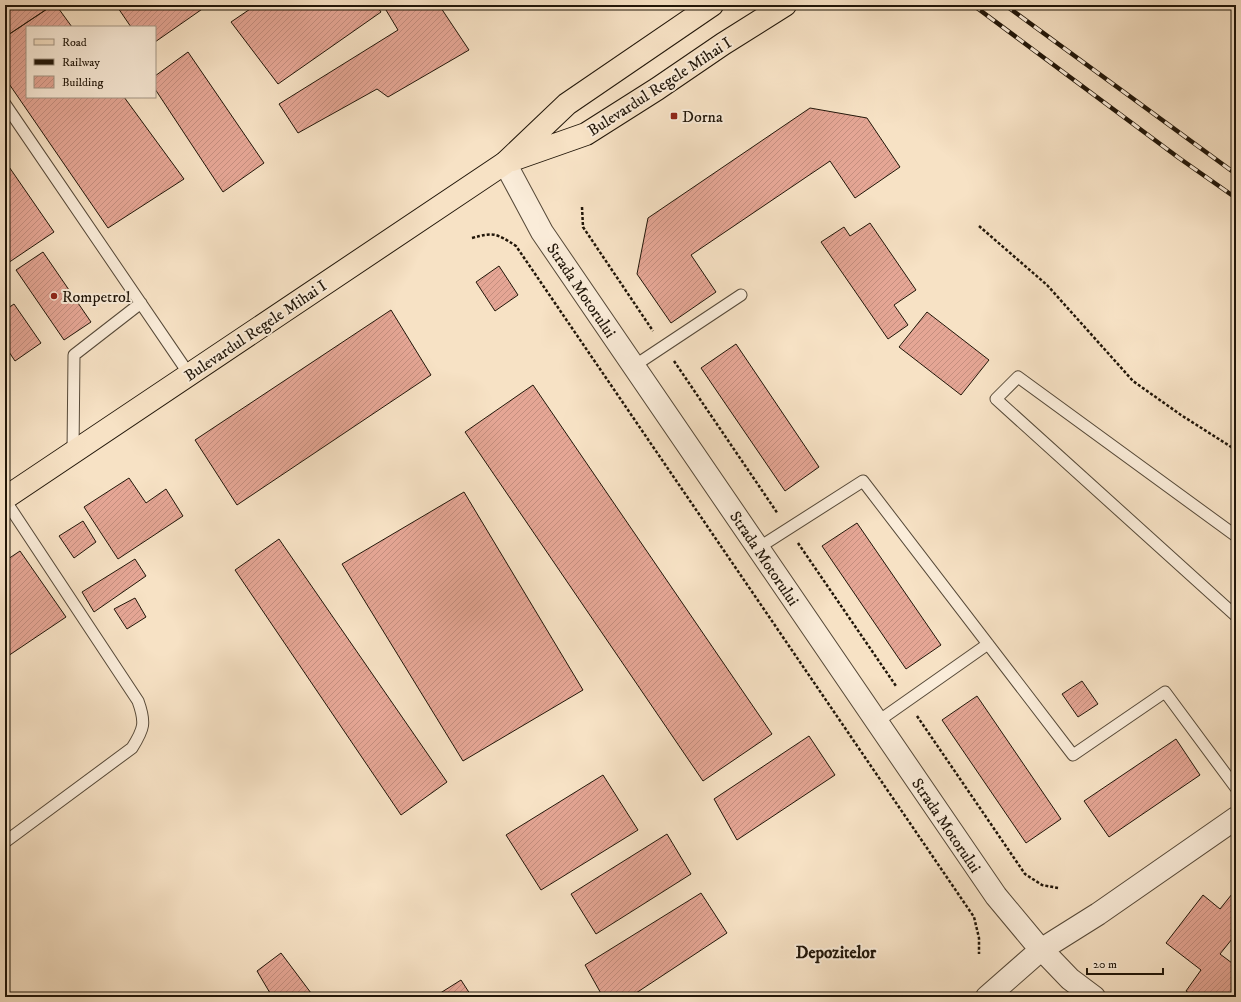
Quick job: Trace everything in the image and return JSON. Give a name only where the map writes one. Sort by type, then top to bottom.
[{"type":"main road","name":"Bulevardul Regele Mihai I","points":[[5,499],[189,374],[506,163],[567,104],[712,5]]},
{"type":"main road","name":"Bulevardul Regele Mihai I","points":[[506,163],[586,134],[785,5]]},
{"type":"street","name":"Strada Motorului","points":[[506,163],[542,232],[996,896],[1041,950],[1070,979],[1094,997]]},
{"type":"street","points":[[987,997],[1041,950],[1098,914],[1236,818]]},
{"type":"lane","points":[[5,104],[189,374]]},
{"type":"lane","points":[[634,366],[741,295]]},
{"type":"lane","points":[[73,452],[74,355],[140,302]]},
{"type":"lane","points":[[1236,536],[1018,377],[996,400],[1236,616]]},
{"type":"lane","points":[[758,548],[863,481],[1073,755],[1165,692],[1236,788]]},
{"type":"lane","points":[[5,499],[138,701],[143,716],[142,732],[132,748],[5,842]]},
{"type":"lane","points":[[877,722],[988,644]]},
{"type":"path","points":[[582,207],[583,228],[1025,874],[1042,885],[1058,888]]},
{"type":"path","points":[[979,226],[1048,285],[1133,381],[1181,415],[1236,450]]},
{"type":"path","points":[[472,238],[490,233],[501,236],[516,246],[974,917],[979,938],[979,954]]},
{"type":"building","points":[[5,5],[53,5],[5,37]]},
{"type":"building","points":[[53,5],[56,5],[71,26],[26,26],[26,98],[125,98],[184,179],[108,228],[5,78],[5,37]]},
{"type":"building","points":[[116,5],[208,5],[156,41],[156,26],[130,26]]},
{"type":"building","points":[[256,5],[376,5],[381,12],[278,84],[231,22]]},
{"type":"building","points":[[383,5],[439,5],[469,50],[388,97],[377,89],[298,133],[279,104],[398,30]]},
{"type":"building","points":[[188,52],[264,163],[223,192],[156,91],[156,75]]},
{"type":"building","points":[[810,108],[867,118],[900,167],[855,198],[830,161],[691,255],[716,292],[671,323],[637,274],[648,218]]},
{"type":"building","points":[[5,161],[54,232],[5,265]]},
{"type":"building","points":[[870,223],[916,290],[894,305],[908,325],[888,339],[821,242],[844,227],[850,236]]},
{"type":"building","name":"Rompetrol","points":[[43,252],[91,322],[64,340],[16,270]]},
{"type":"building","points":[[499,266],[518,295],[495,311],[476,282]]},
{"type":"building","points":[[14,304],[41,343],[15,361],[5,346],[5,310]]},
{"type":"building","points":[[391,310],[431,375],[237,505],[195,440]]},
{"type":"building","points":[[927,312],[989,360],[961,395],[899,347]]},
{"type":"building","points":[[736,344],[819,467],[785,491],[701,368]]},
{"type":"building","points":[[533,385],[772,734],[703,781],[465,432]]},
{"type":"building","points":[[129,478],[146,503],[166,489],[183,516],[118,559],[84,507]]},
{"type":"building","points":[[464,492],[583,690],[463,761],[342,564]]},
{"type":"building","points":[[83,521],[96,542],[74,558],[59,536]]},
{"type":"building","points":[[857,523],[941,645],[906,669],[822,546]]},
{"type":"building","points":[[279,539],[447,782],[401,815],[235,570]]},
{"type":"building","points":[[20,551],[66,617],[5,658],[5,561]]},
{"type":"building","points":[[135,559],[146,576],[94,612],[82,592]]},
{"type":"building","points":[[135,598],[146,617],[127,629],[114,609]]},
{"type":"building","points":[[1082,681],[1098,704],[1078,717],[1062,694]]},
{"type":"building","points":[[977,696],[1061,819],[1026,843],[942,720]]},
{"type":"building","points":[[809,736],[835,775],[737,840],[714,799]]},
{"type":"building","points":[[1176,739],[1200,775],[1109,837],[1084,801]]},
{"type":"building","points":[[603,775],[638,830],[541,890],[506,835]]},
{"type":"building","points":[[667,834],[691,874],[596,934],[571,894]]},
{"type":"building","points":[[1236,889],[1236,934],[1220,954],[1236,966],[1236,997],[1194,997],[1186,991],[1201,970],[1166,943],[1203,895],[1220,909]]},
{"type":"building","points":[[701,893],[727,933],[630,997],[603,997],[585,965]]},
{"type":"building","points":[[281,953],[314,997],[263,997],[270,993],[257,971]]},
{"type":"building","points":[[461,980],[472,997],[434,997]]},
{"type":"railway","points":[[973,5],[1179,158],[1236,198]]},
{"type":"railway","points":[[1005,5],[1236,174]]},
{"type":"place","name":"Dorna","points":[[674,116]]},
{"type":"place","name":"Rompetrol","points":[[54,296]]},
{"type":"district","name":"Depozitelor","points":[[836,952]]}]
